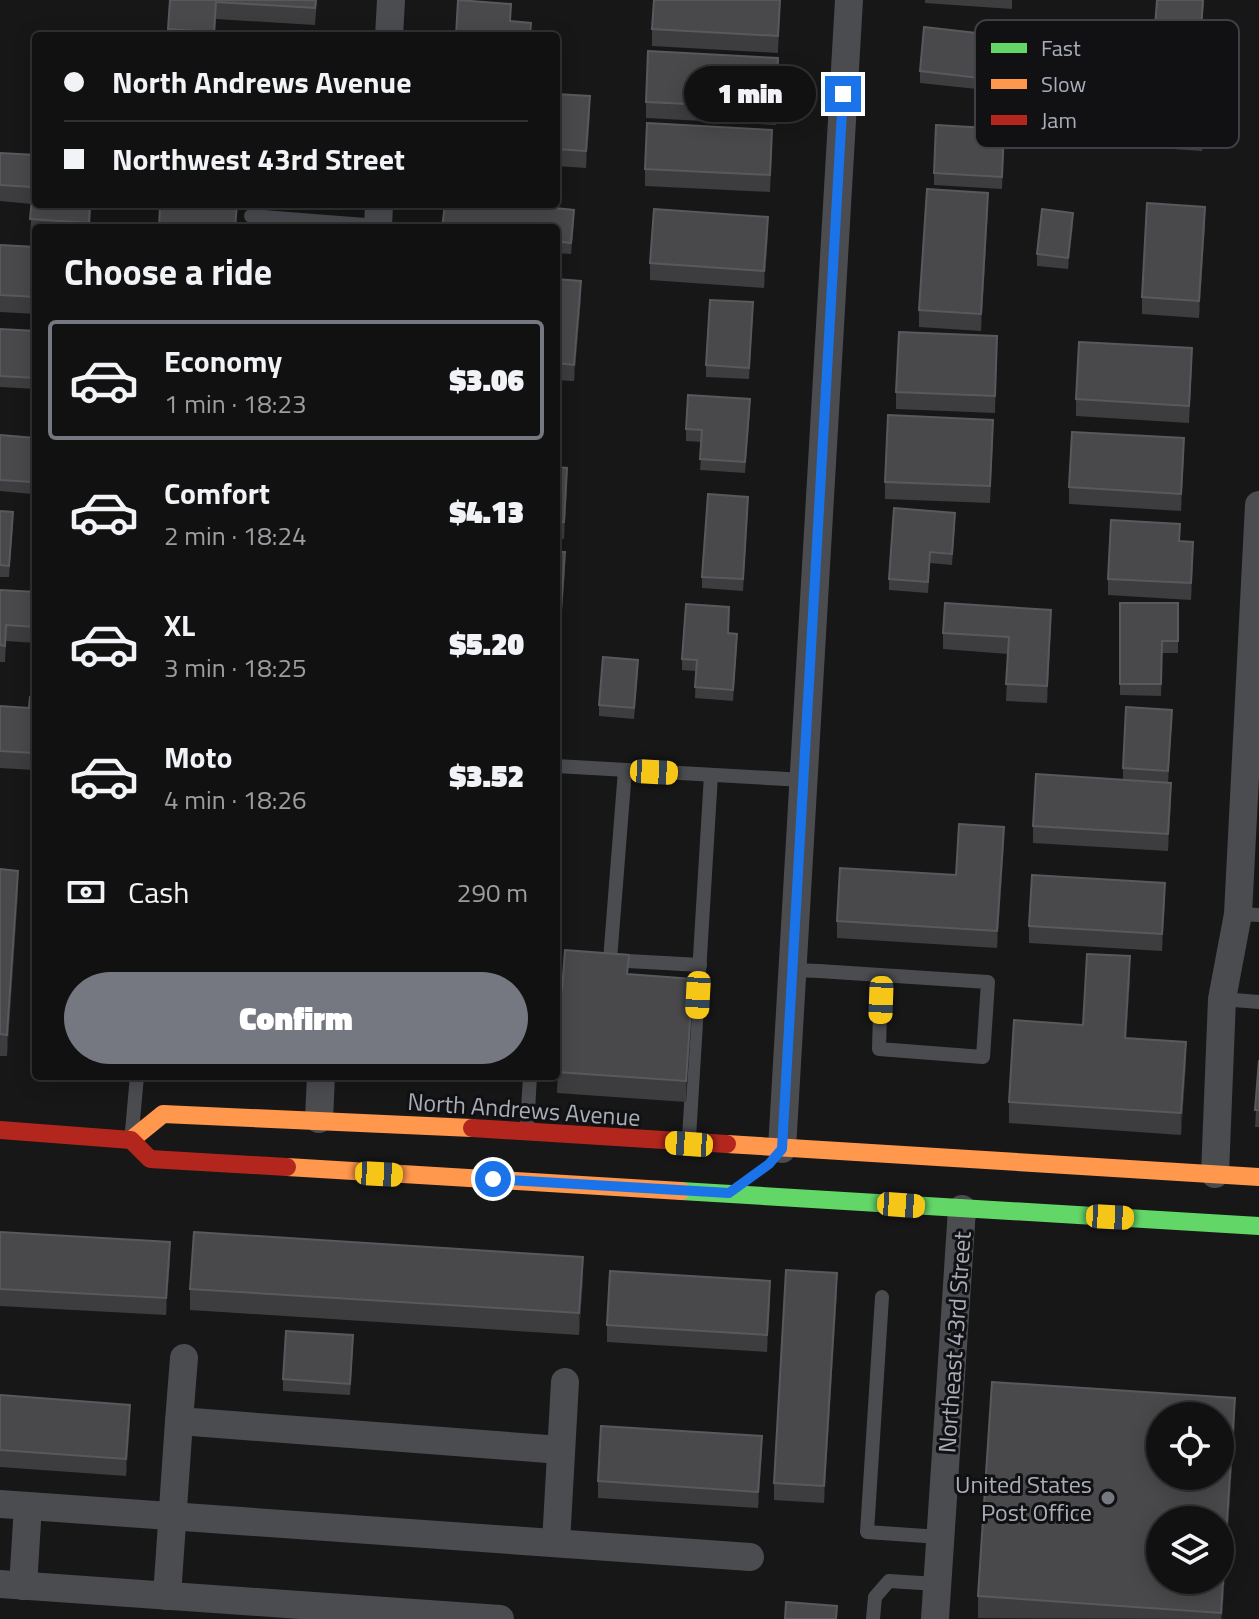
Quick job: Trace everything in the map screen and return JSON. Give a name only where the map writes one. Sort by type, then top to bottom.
[{"type":"main road","name":"North Andrews Avenue","points":[[131,1140],[163,1114],[319,1119],[689,1144],[775,1157],[1259,1177]]},
{"type":"main road","points":[[0,1130],[131,1140],[150,1159],[1259,1226]]},
{"type":"main road","points":[[729,1193],[751,1178]]},
{"type":"street","points":[[389,32],[391,0]]},
{"type":"street","points":[[775,1157],[793,970],[849,0]]},
{"type":"street","points":[[1215,1174],[1222,999],[1248,914],[1259,505]]},
{"type":"street","points":[[319,1119],[321,1080]]},
{"type":"street","name":"Northeast 43rd Street","points":[[935,1619],[962,1209]]},
{"type":"street","points":[[167,1596],[184,1358]]},
{"type":"street","points":[[556,1543],[565,1382]]},
{"type":"street","points":[[179,1421],[561,1450]]},
{"type":"street","points":[[500,1619],[12,1585],[14,1505],[750,1557]]},
{"type":"lane","points":[[251,216],[378,219]]},
{"type":"lane","points":[[560,766],[804,780]]},
{"type":"lane","points":[[625,770],[610,960],[700,965]]},
{"type":"lane","points":[[689,1144],[711,775]]},
{"type":"lane","points":[[793,970],[881,975],[988,982],[983,1057],[879,1049],[881,975]]},
{"type":"lane","points":[[1222,999],[1259,1002]]},
{"type":"lane","points":[[131,1140],[137,1080]]},
{"type":"lane","points":[[527,1134],[530,1080]]},
{"type":"lane","points":[[882,1297],[867,1532],[940,1537]]},
{"type":"lane","points":[[873,1619],[875,1597],[889,1581],[937,1584]]},
{"type":"building","points":[[170,0],[316,0],[315,8],[216,2],[214,32],[168,29]]},
{"type":"building","points":[[458,0],[511,4],[510,21],[531,23],[530,32],[456,32]]},
{"type":"building","points":[[654,0],[780,0],[778,36],[652,29]]},
{"type":"building","points":[[1157,0],[1203,0],[1202,20],[1156,20]]},
{"type":"building","points":[[924,27],[975,33],[975,77],[920,71]]},
{"type":"building","points":[[648,51],[778,58],[776,108],[646,102]]},
{"type":"building","points":[[560,94],[590,96],[586,151],[560,149]]},
{"type":"building","points":[[647,123],[772,130],[770,175],[645,169]]},
{"type":"building","points":[[936,125],[975,127],[975,148],[1003,148],[1002,177],[934,173]]},
{"type":"building","points":[[0,153],[32,155],[32,187],[0,185]]},
{"type":"building","points":[[927,189],[988,193],[981,314],[919,310]]},
{"type":"building","points":[[32,198],[32,208],[90,208],[89,223],[30,219]]},
{"type":"building","points":[[1147,203],[1205,207],[1199,301],[1142,297]]},
{"type":"building","points":[[160,208],[237,208],[235,224],[159,224]]},
{"type":"building","points":[[444,208],[574,210],[571,243],[560,242],[560,224],[442,224]]},
{"type":"building","points":[[654,209],[768,217],[764,271],[650,263]]},
{"type":"building","points":[[1042,209],[1073,213],[1068,258],[1037,254]]},
{"type":"building","points":[[0,245],[32,247],[32,297],[0,295]]},
{"type":"building","points":[[560,279],[581,281],[574,365],[560,363]]},
{"type":"building","points":[[710,300],[753,302],[749,368],[706,365]]},
{"type":"building","points":[[0,329],[32,331],[32,378],[0,376]]},
{"type":"building","points":[[899,332],[997,336],[995,396],[896,392]]},
{"type":"building","points":[[1079,342],[1192,348],[1189,406],[1076,399]]},
{"type":"building","points":[[688,395],[750,399],[745,462],[700,459],[702,430],[686,429]]},
{"type":"building","points":[[888,415],[993,420],[990,486],[885,482]]},
{"type":"building","points":[[1072,432],[1184,438],[1181,494],[1069,487]]},
{"type":"building","points":[[0,435],[32,438],[32,482],[0,480]]},
{"type":"building","points":[[560,467],[567,468],[564,522],[560,522]]},
{"type":"building","points":[[708,494],[748,497],[743,579],[702,577]]},
{"type":"building","points":[[894,508],[955,513],[952,554],[930,552],[928,582],[889,579]]},
{"type":"building","points":[[0,511],[13,512],[9,566],[0,565]]},
{"type":"building","points":[[1111,520],[1180,524],[1179,541],[1193,542],[1191,583],[1108,579]]},
{"type":"building","points":[[560,552],[565,552],[561,609]]},
{"type":"building","points":[[0,590],[32,592],[32,627],[6,625],[5,646],[0,645]]},
{"type":"building","points":[[945,603],[1051,610],[1047,686],[1006,684],[1009,637],[943,633]]},
{"type":"building","points":[[1120,603],[1178,603],[1178,641],[1162,641],[1161,684],[1120,684]]},
{"type":"building","points":[[686,604],[729,607],[728,633],[737,634],[733,690],[695,687],[697,660],[682,659]]},
{"type":"building","points":[[603,657],[638,660],[634,708],[599,705]]},
{"type":"building","points":[[32,697],[32,753],[0,751],[0,706],[29,708]]},
{"type":"building","points":[[1126,707],[1172,710],[1168,771],[1123,768]]},
{"type":"building","points":[[1036,774],[1171,783],[1168,834],[1033,826]]},
{"type":"building","points":[[959,824],[1004,827],[997,931],[837,921],[840,868],[956,875]]},
{"type":"building","points":[[0,869],[18,871],[7,1035],[0,1034]]},
{"type":"building","points":[[1032,875],[1165,883],[1162,934],[1029,926]]},
{"type":"building","points":[[565,950],[629,955],[627,974],[693,979],[686,1081],[560,1072]]},
{"type":"building","points":[[1087,954],[1130,956],[1125,1038],[1186,1042],[1181,1113],[1009,1102],[1014,1020],[1083,1025]]},
{"type":"building","points":[[1259,1060],[1259,1110],[1255,1110]]},
{"type":"building","points":[[0,1232],[170,1242],[166,1298],[0,1289]]},
{"type":"building","points":[[194,1232],[583,1257],[579,1313],[190,1289]]},
{"type":"building","points":[[786,1270],[837,1273],[824,1486],[774,1483]]},
{"type":"building","points":[[610,1271],[770,1281],[767,1335],[607,1325]]},
{"type":"building","points":[[286,1331],[353,1335],[350,1384],[283,1379]]},
{"type":"building","name":"United States Post Office","points":[[992,1382],[1235,1398],[1234,1413],[1234,1402],[1146,1402],[1146,1490],[1229,1490],[1228,1506],[1146,1506],[1146,1594],[1222,1594],[1221,1613],[978,1596]]},
{"type":"building","points":[[0,1395],[130,1405],[126,1459],[0,1450]]},
{"type":"building","points":[[601,1426],[762,1436],[758,1492],[598,1481]]},
{"type":"building","points":[[786,1602],[837,1606],[836,1619],[785,1619]]},
{"type":"traffic: fast","points":[[681,1191],[1259,1226]]},
{"type":"traffic: slow","points":[[131,1140],[163,1114],[472,1128]]},
{"type":"traffic: slow","points":[[727,1144],[1259,1177]]},
{"type":"traffic: slow","points":[[287,1167],[681,1191]]},
{"type":"traffic: jam","points":[[472,1128],[727,1144]]},
{"type":"traffic: jam","points":[[0,1130],[131,1140],[150,1159],[287,1167]]},
{"type":"place","name":"United States Post Office","points":[[1108,1498]]},
{"type":"route","points":[[493,1179],[729,1193],[769,1164],[782,1149],[843,94]]}]
